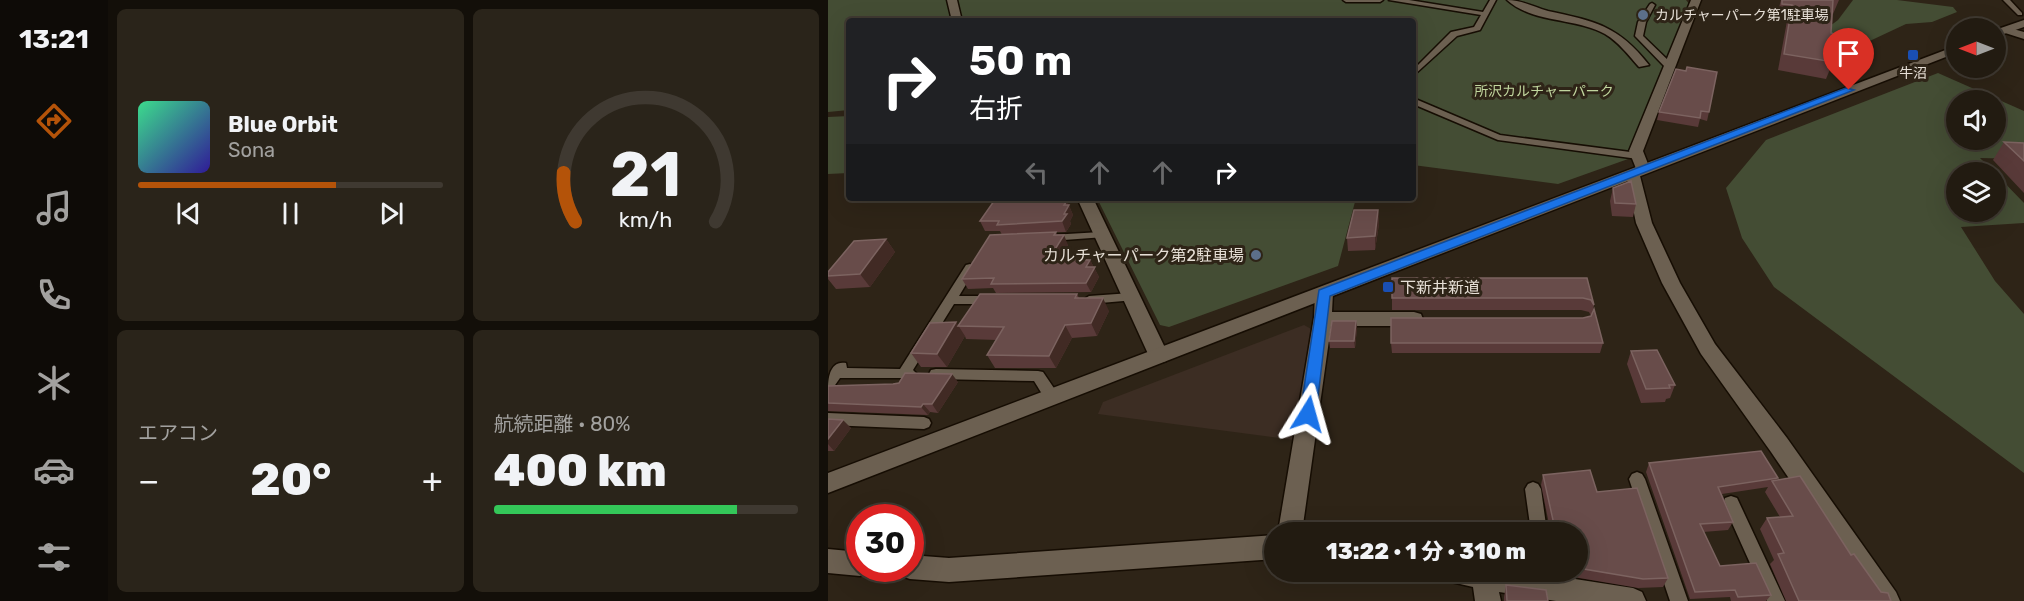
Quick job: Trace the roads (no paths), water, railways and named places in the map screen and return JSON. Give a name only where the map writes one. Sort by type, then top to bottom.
[{"type":"street","points":[[952,0],[956,18]]},
{"type":"street","points":[[1512,0],[1534,10],[1579,19],[1601,27],[1617,36],[1643,65]]},
{"type":"street","points":[[1696,0],[1636,151],[1644,223],[1671,283],[1708,349],[1779,445],[1887,601]]},
{"type":"street","points":[[2006,29],[2022,19]]},
{"type":"street","points":[[2006,33],[2024,36]]},
{"type":"street","points":[[828,483],[1324,293],[1638,166],[1946,53]]},
{"type":"street","points":[[1086,201],[1159,356]]},
{"type":"street","points":[[1292,522],[1323,319],[1324,293]]},
{"type":"street","points":[[1323,319],[1428,319]]},
{"type":"street","points":[[924,568],[949,570],[1264,548]]},
{"type":"street","points":[[828,561],[846,563]]},
{"type":"street","points":[[1485,582],[1488,601]]},
{"type":"street","points":[[1556,582],[1633,601]]},
{"type":"lane","points":[[1346,0],[1380,0]]},
{"type":"lane","points":[[1392,0],[1432,4],[1451,10],[1486,14]]},
{"type":"lane","points":[[1416,71],[1454,34],[1477,28],[1493,0]]},
{"type":"lane","points":[[2006,0],[2022,19]]},
{"type":"lane","points":[[1652,5],[1642,22],[1639,36],[1669,66]]},
{"type":"lane","points":[[1416,102],[1498,137],[1638,166]]},
{"type":"lane","points":[[1034,239],[1101,235]]},
{"type":"lane","points":[[904,374],[976,260]]},
{"type":"lane","points":[[1081,300],[1131,297]]},
{"type":"lane","points":[[950,300],[1010,300]]},
{"type":"lane","points":[[828,384],[839,369],[904,374],[1038,376],[1053,397]]},
{"type":"lane","points":[[828,419],[924,423]]},
{"type":"lane","points":[[1637,479],[1679,601]]},
{"type":"lane","points":[[1533,489],[1538,522]]},
{"type":"lane","points":[[1731,503],[1776,601]]},
{"type":"place","name":"カルチャーパーク第1駐車場","points":[[1643,15]]},
{"type":"place","name":"牛沼","points":[[1913,55]]},
{"type":"place","name":"カルチャーパーク第2駐車場","points":[[1256,255]]},
{"type":"place","name":"下新井新道","points":[[1388,287]]},
{"type":"park label","name":"所沢カルチャーパーク","points":[[1544,91]]}]
